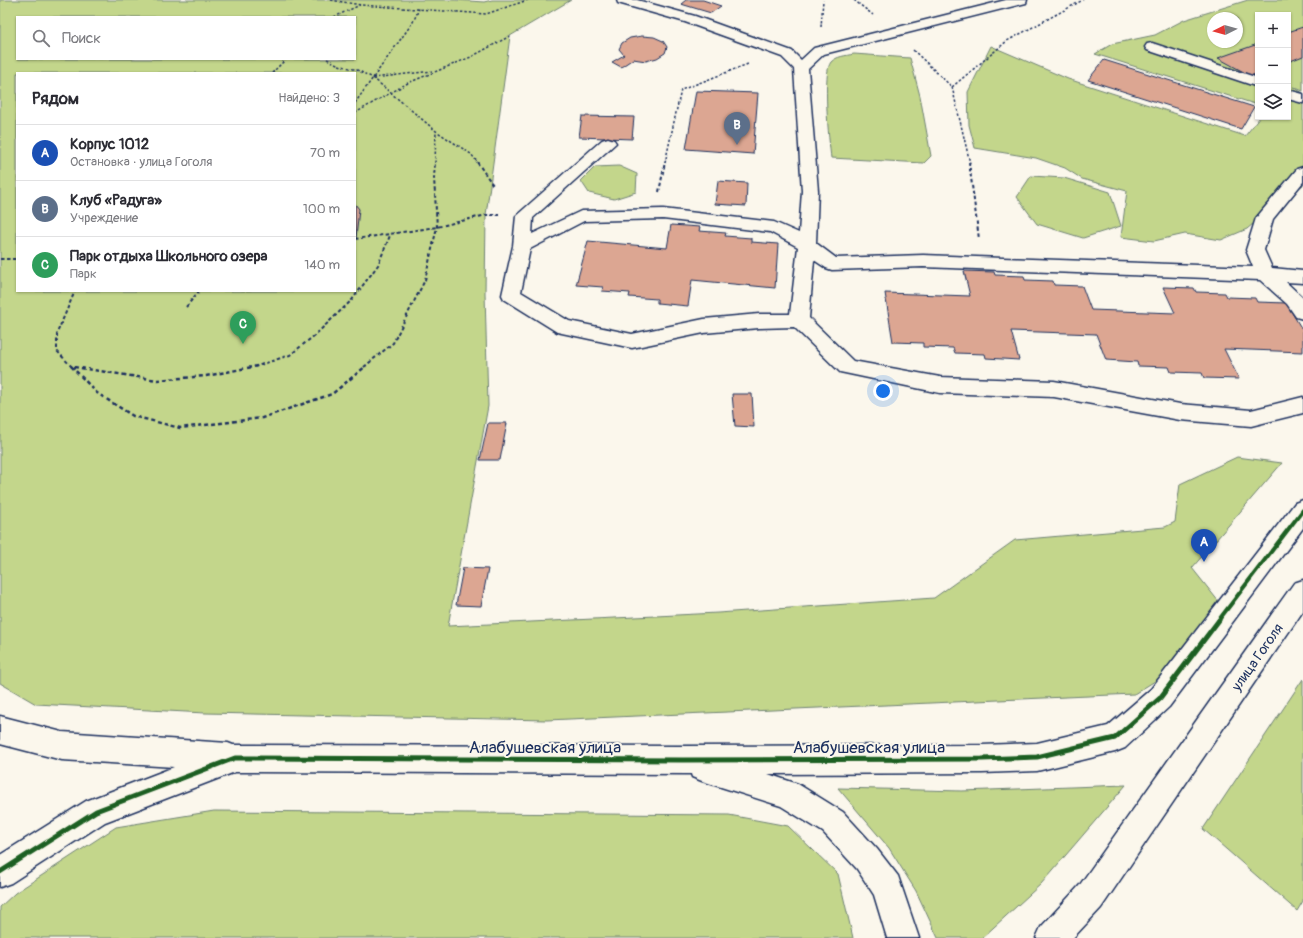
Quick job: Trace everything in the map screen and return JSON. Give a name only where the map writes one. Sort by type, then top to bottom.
[{"type":"street","points":[[622,0],[690,19],[787,54],[801,68],[810,191],[799,320]]},
{"type":"street","points":[[801,68],[819,51],[1021,0]]},
{"type":"street","points":[[1152,47],[1255,82]]},
{"type":"street","points":[[1291,95],[1303,99]]},
{"type":"street","points":[[608,144],[525,216],[522,246],[511,295],[564,327],[632,341],[704,326],[799,320],[847,367],[940,385],[1054,389],[1180,412],[1251,418],[1303,405]]},
{"type":"street","points":[[1303,172],[1265,218],[1255,250],[1265,274],[1294,299],[1303,312]]},
{"type":"street","points":[[522,246],[581,216],[654,214],[774,227],[806,244],[832,264],[923,261],[1265,274],[1303,277]]},
{"type":"street","name":"Алабушевская улица","points":[[0,872],[96,811],[235,758],[683,760],[982,759],[1037,757],[1115,738],[1160,698],[1303,510]]},
{"type":"street","name":"улица Гоголя","points":[[1052,938],[1090,897],[1303,591]]},
{"type":"street","points":[[0,730],[62,746],[235,758]]},
{"type":"street","name":"Алабушевская улица","points":[[683,760],[788,794],[833,822],[867,859],[886,887],[903,938]]},
{"type":"path","points":[[331,0],[361,5],[486,14],[528,0]]},
{"type":"path","points":[[854,0],[894,32],[952,87],[972,174],[981,264]]},
{"type":"path","points":[[952,87],[1007,41],[1082,0]]},
{"type":"path","points":[[336,16],[361,5]]},
{"type":"path","points":[[356,102],[413,22],[419,9]]},
{"type":"path","points":[[356,112],[408,83],[471,57],[510,36]]},
{"type":"path","points":[[654,214],[681,90],[780,52]]},
{"type":"path","points":[[273,72],[285,60]]},
{"type":"path","points":[[329,60],[339,65],[357,70],[373,78],[389,94],[436,131],[471,154],[493,185]]},
{"type":"path","points":[[373,78],[435,71]]},
{"type":"path","points":[[75,292],[57,333],[57,352],[74,367],[97,392],[133,416],[180,428],[262,418],[332,394],[393,343],[424,280],[437,227],[434,178],[436,131]]},
{"type":"path","points":[[356,238],[437,227],[486,215],[525,216]]},
{"type":"path","points":[[74,367],[157,380],[220,373],[254,367],[290,355],[314,336],[352,300],[378,264],[390,233]]},
{"type":"path","points":[[0,259],[16,260]]},
{"type":"path","points":[[186,306],[198,292]]},
{"type":"green space","points":[[0,0],[454,0],[484,2],[492,0],[571,0],[510,36],[486,215],[485,293],[488,406],[448,626],[718,613],[934,598],[1015,540],[1165,527],[1175,522],[1180,484],[1237,457],[1282,463],[1192,568],[1219,602],[1176,668],[1134,694],[547,720],[205,713],[36,704],[0,683]]},
{"type":"green space","points":[[1248,0],[1303,0],[1303,91],[1293,87],[1303,93],[1303,185],[1274,206],[1247,229],[1221,240],[1185,234],[1154,241],[1121,237],[1127,191],[1082,179],[1065,168],[1036,158],[975,148],[969,125],[968,92],[991,46],[1068,79],[1245,136],[1258,120],[1291,120],[1291,12],[1255,12],[1255,104],[1095,54],[1112,44],[1155,35],[1184,20],[1207,13],[1207,48],[1243,48],[1243,12],[1210,12]]},
{"type":"green space","points":[[854,54],[910,58],[920,96],[931,156],[924,163],[831,158],[827,108],[828,68],[831,62],[836,58]]},
{"type":"green space","points":[[619,166],[637,174],[636,192],[614,199],[589,193],[581,181],[595,167]]},
{"type":"green space","points":[[1031,176],[1064,178],[1110,192],[1121,226],[1083,238],[1037,224],[1017,197]]},
{"type":"green space","points":[[1303,679],[1303,901],[1297,911],[1203,829]]},
{"type":"green space","points":[[1126,785],[1041,884],[982,938],[938,938],[916,891],[889,848],[838,788],[962,791]]},
{"type":"green space","points":[[214,811],[729,815],[788,826],[838,874],[853,938],[0,938],[0,907],[15,893],[116,827]]},
{"type":"building","points":[[686,0],[703,0],[721,6],[711,13],[681,4]]},
{"type":"building","points":[[1303,27],[1303,56],[1291,61],[1291,48],[1291,31]]},
{"type":"building","points":[[642,36],[654,37],[663,41],[667,47],[665,53],[657,58],[646,61],[633,59],[621,67],[612,62],[624,55],[619,49],[622,43],[630,38]]},
{"type":"building","points":[[1255,45],[1255,74],[1251,76],[1218,58]]},
{"type":"building","points":[[1104,60],[1254,107],[1241,129],[1088,80]]},
{"type":"building","points":[[696,91],[758,93],[753,154],[686,149]]},
{"type":"building","points":[[582,116],[634,117],[632,139],[579,137]]},
{"type":"building","points":[[718,181],[747,183],[746,206],[715,204]]},
{"type":"building","points":[[356,205],[359,209],[356,238]]},
{"type":"building","points":[[671,225],[700,227],[699,231],[726,233],[725,236],[751,238],[751,242],[778,244],[775,288],[692,280],[688,306],[657,303],[657,299],[629,297],[630,293],[602,291],[603,287],[576,285],[588,241],[667,248]]},
{"type":"building","points":[[964,271],[994,272],[995,275],[1024,276],[1025,280],[1053,281],[1054,285],[1082,286],[1091,310],[1175,313],[1163,287],[1194,288],[1196,292],[1225,293],[1227,297],[1255,298],[1257,302],[1286,303],[1303,331],[1303,352],[1224,349],[1239,379],[1204,378],[1202,373],[1171,372],[1169,367],[1138,366],[1137,362],[1106,360],[1096,334],[1011,331],[1019,360],[986,358],[985,354],[955,353],[953,348],[923,347],[923,343],[893,342],[885,293],[970,296]]},
{"type":"building","points":[[732,394],[752,394],[754,427],[735,426]]},
{"type":"building","points":[[488,423],[507,423],[500,460],[480,460]]},
{"type":"building","points":[[463,568],[488,569],[481,606],[456,605]]},
{"type":"cycle path","points":[[0,872],[96,811],[235,758],[683,760],[982,759],[1037,757],[1115,738],[1160,698],[1303,510]]},
{"type":"place","name":"Клуб «Радуга»","points":[[737,145]]},
{"type":"place","name":"Парк отдыха Школьного озера","points":[[243,344]]},
{"type":"place","name":"Корпус 1012","points":[[1204,562]]}]
